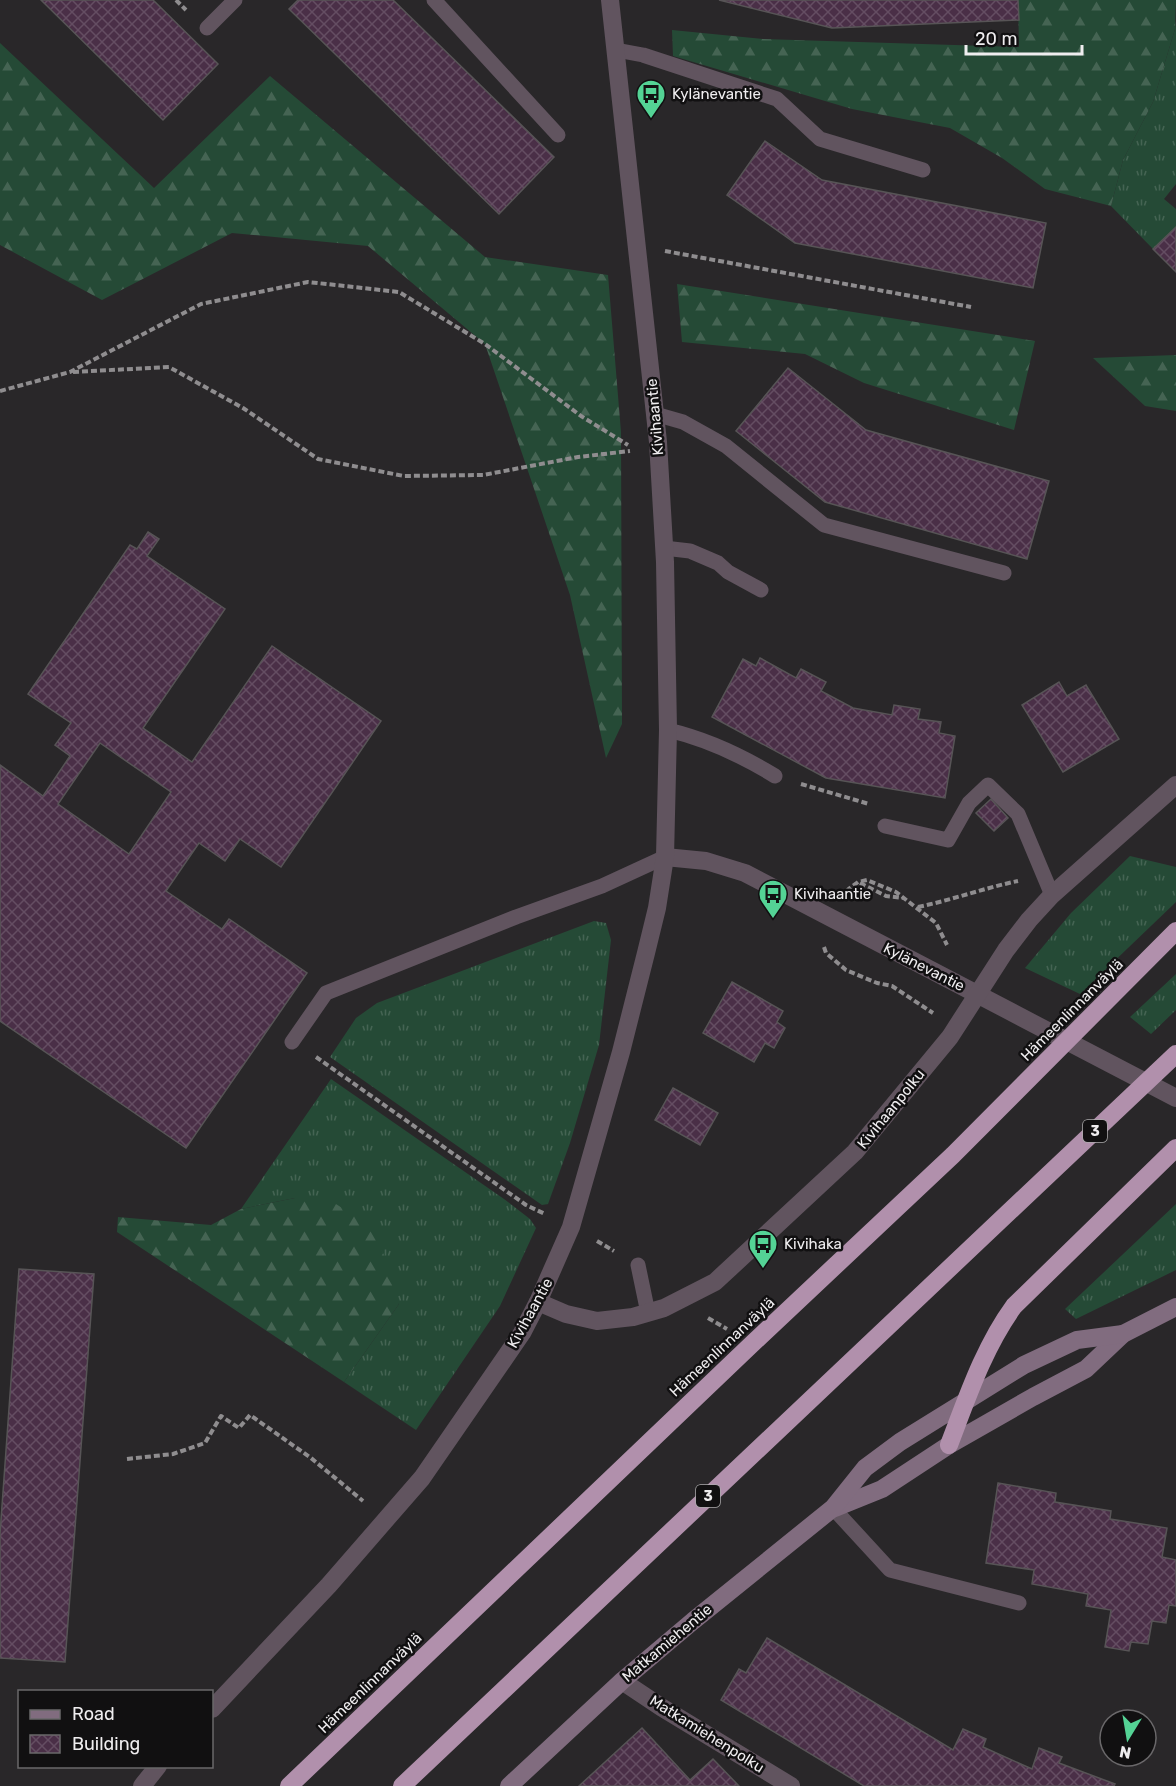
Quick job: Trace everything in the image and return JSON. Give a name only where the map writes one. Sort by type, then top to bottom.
[{"type":"highway","name":"Hämeenlinnanväylä","points":[[289,1786],[953,1155],[1176,931]]},
{"type":"highway","name":"3","points":[[402,1786],[1176,1054]]},
{"type":"highway","points":[[950,1445],[966,1400],[999,1327],[1014,1306],[1176,1148]]},
{"type":"street","name":"Kivihaantie","points":[[213,1708],[330,1585],[422,1478],[522,1333],[571,1227],[618,1063],[657,908],[665,857],[668,730],[664,548],[655,414],[610,0]]},
{"type":"street","name":"Kivihaanpolku","points":[[538,1302],[566,1314],[597,1321],[633,1317],[664,1308],[715,1282],[855,1152],[956,1028],[1006,950],[1052,895],[1176,785]]},
{"type":"street","name":"Kylänevantie","points":[[665,857],[706,861],[745,873],[1176,1098]]},
{"type":"street","name":"Matkamiehentie","points":[[833,1508],[882,1489],[950,1445],[1033,1397],[1086,1370],[1123,1334],[1176,1307]]},
{"type":"street","name":"Matkamiehentie","points":[[509,1786],[622,1680],[833,1508],[865,1468],[900,1442],[1024,1365],[1077,1340],[1123,1334]]},
{"type":"street","name":"Matkamiehenpolku","points":[[622,1680],[680,1719],[791,1786]]},
{"type":"street","points":[[142,1786],[157,1768]]},
{"type":"lane","points":[[207,28],[235,0]]},
{"type":"lane","points":[[434,0],[558,135]]},
{"type":"lane","points":[[616,50],[643,55],[777,99],[820,138],[923,170]]},
{"type":"lane","points":[[655,414],[683,422],[726,446],[824,525],[1004,573]]},
{"type":"lane","points":[[664,548],[690,550],[718,563],[728,572],[761,590]]},
{"type":"lane","points":[[668,730],[689,735],[744,757],[775,776]]},
{"type":"lane","points":[[885,826],[948,840],[969,803],[988,785],[1018,814],[1052,895]]},
{"type":"lane","points":[[292,1042],[326,993],[516,917],[602,886],[665,857]]},
{"type":"lane","points":[[638,1265],[648,1313]]},
{"type":"lane","points":[[833,1508],[890,1570],[1019,1603]]},
{"type":"path","points":[[638,252],[665,251],[971,307]]},
{"type":"path","points":[[0,391],[70,372],[169,367],[243,408],[318,459],[404,476],[483,476],[578,457],[636,451],[581,416],[485,344],[399,292],[308,282],[201,303],[70,372]]},
{"type":"path","points":[[775,776],[874,805],[885,826]]},
{"type":"path","points":[[918,907],[946,902],[993,886],[1029,879],[1052,895]]},
{"type":"path","points":[[846,891],[858,882],[867,880],[896,892],[936,923],[951,954],[988,979]]},
{"type":"path","points":[[823,944],[826,953],[846,970],[877,983],[892,986],[956,1028]]},
{"type":"path","points":[[316,1057],[526,1205],[553,1218]]},
{"type":"path","points":[[127,1459],[173,1454],[205,1443],[221,1416],[239,1428],[250,1415],[311,1458],[369,1505]]},
{"type":"green space","points":[[1018,0],[1176,0],[1175,29],[1153,102],[1123,160],[1111,206],[1045,189],[1002,158],[950,128],[852,109],[673,56],[672,30],[763,39],[1019,47]]},
{"type":"green space","points":[[1176,19],[1176,184],[1164,199],[1176,209],[1176,227],[1153,249],[1111,206],[1123,160],[1153,102]]},
{"type":"green space","points":[[0,43],[154,188],[270,76],[485,257],[608,275],[621,432],[622,724],[606,758],[570,595],[485,344],[368,246],[232,233],[102,300],[0,245]]},
{"type":"green space","points":[[677,284],[1035,341],[1014,430],[864,383],[805,354],[682,342]]},
{"type":"green space","points":[[1176,355],[1176,411],[1145,406],[1093,358]]},
{"type":"green space","points":[[1130,856],[1176,867],[1176,902],[1080,994],[1025,968],[1071,913]]},
{"type":"green space","points":[[594,921],[606,923],[611,940],[599,1045],[570,1143],[548,1204],[542,1205],[330,1057],[356,1018],[377,1003]]},
{"type":"green space","points":[[1176,974],[1176,1010],[1151,1034],[1130,1017]]},
{"type":"green space","points":[[331,1079],[504,1199],[530,1219],[536,1228],[500,1306],[416,1430],[344,1382],[399,1304],[295,1198],[241,1209]]},
{"type":"green space","points":[[295,1198],[328,1199],[369,1225],[385,1257],[399,1304],[344,1382],[117,1232],[118,1217],[211,1225],[241,1209]]},
{"type":"green space","points":[[1176,1204],[1176,1270],[1076,1319],[1065,1309]]},
{"type":"building","points":[[41,0],[153,0],[218,64],[163,120]]},
{"type":"building","points":[[298,0],[393,0],[554,157],[499,214],[289,9]]},
{"type":"building","points":[[719,0],[1018,0],[1019,20],[832,28]]},
{"type":"building","points":[[765,141],[822,180],[1046,223],[1033,288],[795,243],[727,195]]},
{"type":"building","points":[[1176,227],[1176,272],[1153,249]]},
{"type":"building","points":[[788,368],[866,430],[1049,481],[1027,559],[825,502],[776,463],[736,431]]},
{"type":"building","points":[[148,532],[159,539],[147,556],[225,609],[143,728],[192,762],[272,646],[381,721],[281,867],[240,839],[225,861],[199,843],[166,891],[222,929],[229,919],[307,973],[186,1148],[0,1021],[0,765],[43,796],[70,756],[55,745],[71,723],[28,694],[130,545],[137,549]],"holes":[[[100,743],[171,792],[129,854],[58,804]]]},
{"type":"building","points":[[760,658],[796,678],[801,669],[826,682],[821,691],[853,708],[892,715],[894,705],[920,709],[918,719],[941,722],[939,733],[955,736],[945,798],[826,778],[712,717],[743,659],[756,666]]},
{"type":"building","points":[[1059,682],[1067,696],[1086,685],[1119,739],[1063,772],[1022,705]]},
{"type":"building","points":[[991,799],[1008,818],[994,831],[976,813]]},
{"type":"building","points":[[732,982],[783,1011],[777,1022],[785,1028],[774,1048],[765,1043],[754,1062],[703,1033]]},
{"type":"building","points":[[673,1088],[718,1113],[700,1145],[655,1120]]},
{"type":"building","points":[[19,1269],[94,1274],[65,1662],[0,1658],[0,1534]]},
{"type":"building","points":[[998,1483],[1056,1493],[1055,1502],[1111,1511],[1110,1519],[1167,1528],[1162,1557],[1176,1560],[1176,1606],[1169,1605],[1166,1623],[1152,1621],[1148,1644],[1131,1642],[1129,1651],[1105,1647],[1111,1610],[1086,1606],[1088,1594],[1032,1584],[1034,1570],[986,1563]]},
{"type":"building","points":[[767,1638],[953,1750],[963,1729],[986,1739],[983,1747],[1032,1769],[1039,1748],[1062,1757],[1059,1763],[1115,1784],[1114,1786],[864,1786],[721,1700],[739,1669],[746,1673]]},
{"type":"building","points":[[642,1728],[690,1780],[713,1759],[739,1786],[579,1786]]},
{"type":"place","name":"Kylänevantie","points":[[651,120]]},
{"type":"place","name":"Kivihaantie","points":[[773,920]]},
{"type":"place","name":"Kivihaka","points":[[763,1270]]}]
